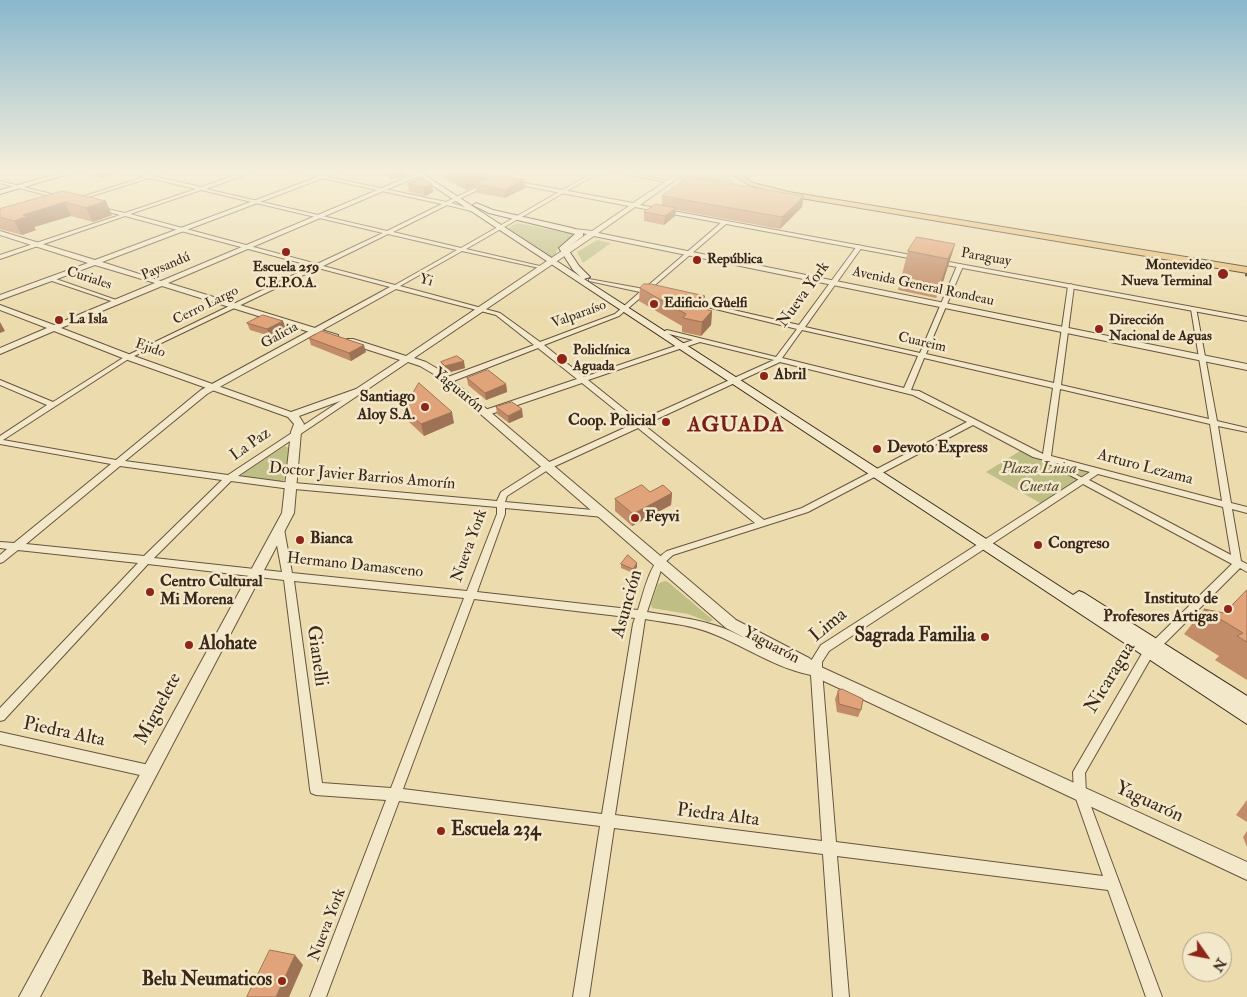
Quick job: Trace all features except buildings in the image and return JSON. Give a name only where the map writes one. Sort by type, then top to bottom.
[{"type":"main road","points":[[485,219],[550,262],[668,332],[684,345]]},
{"type":"main road","name":"Avenida General Rondeau","points":[[514,219],[578,232]]},
{"type":"main road","points":[[948,219],[1247,265]]},
{"type":"main road","points":[[948,219],[1247,270]]},
{"type":"main road","name":"La Paz","points":[[565,253],[564,246],[578,232]]},
{"type":"main road","points":[[565,253],[576,268],[626,307],[1151,649],[1247,717]]},
{"type":"main road","points":[[1151,649],[1247,706]]},
{"type":"street","points":[[0,257],[113,219]]},
{"type":"street","name":"Yi","points":[[138,219],[481,309],[503,317],[763,524]]},
{"type":"street","points":[[0,298],[213,219]]},
{"type":"street","name":"Paysandú","points":[[0,351],[317,219]]},
{"type":"street","points":[[327,219],[542,268]]},
{"type":"street","name":"Cerro Largo","points":[[0,441],[128,356],[418,219]]},
{"type":"street","name":"Galicia","points":[[0,560],[204,392],[317,331],[514,219]]},
{"type":"street","name":"La Paz","points":[[0,716],[146,560],[228,479],[617,219]]},
{"type":"street","name":"Paraguay","points":[[705,219],[1247,319]]},
{"type":"street","name":"Valparaíso","points":[[448,380],[613,316],[645,291],[724,222]]},
{"type":"street","name":"Avenida General Rondeau","points":[[578,232],[1247,366]]},
{"type":"street","name":"Yaguarón","points":[[0,233],[432,368],[736,627],[804,662],[816,671],[1247,871]]},
{"type":"street","name":"Nueva York","points":[[318,997],[501,514],[500,504],[504,494],[548,466],[773,364],[802,328],[859,247]]},
{"type":"street","points":[[907,390],[960,266]]},
{"type":"street","name":"Curiales","points":[[51,279],[119,302]]},
{"type":"street","points":[[591,280],[662,295]]},
{"type":"street","points":[[1071,286],[1047,461],[1247,568]]},
{"type":"street","name":"Cuareim","points":[[690,302],[1247,430]]},
{"type":"street","name":"Ejido","points":[[0,307],[291,415]]},
{"type":"street","points":[[1194,309],[1236,563]]},
{"type":"street","name":"Arturo Lezama","points":[[668,332],[907,390],[925,397],[1036,455],[1247,510]]},
{"type":"street","points":[[485,412],[700,340]]},
{"type":"street","points":[[0,382],[53,405]]},
{"type":"street","points":[[291,415],[358,391]]},
{"type":"street","points":[[291,415],[297,419],[299,424],[296,432]]},
{"type":"street","name":"Asunción","points":[[580,997],[609,821],[638,624],[659,563],[663,557],[670,553],[805,510],[973,422]]},
{"type":"street","name":"Miguelete","points":[[29,997],[288,513],[296,432]]},
{"type":"street","name":"Doctor Javier Barrios Amorín","points":[[0,441],[118,463],[228,479],[604,514]]},
{"type":"street","name":"Lima","points":[[842,997],[816,671],[817,661],[825,648],[1098,471]]},
{"type":"street","name":"Gianelli","points":[[279,529],[288,576],[316,789]]},
{"type":"street","name":"Hermano Damasceno","points":[[0,545],[288,576],[470,593],[641,614],[707,626]]},
{"type":"street","name":"Nicaragua","points":[[1154,997],[1080,793],[1079,772],[1151,649],[1235,568],[1236,563]]},
{"type":"street","name":"Yaguarón","points":[[707,626],[787,663],[806,670],[816,671]]},
{"type":"street","name":"Piedra Alta","points":[[0,738],[149,771]]},
{"type":"street","name":"Piedra Alta","points":[[316,789],[394,794],[1114,884]]},
{"type":"green space","points":[[518,223],[574,235],[558,248],[556,255],[551,257],[509,229]]},
{"type":"green space","points":[[597,240],[611,243],[583,263],[577,252]]},
{"type":"green space","points":[[285,446],[289,448],[284,480],[278,482],[241,477],[244,473]]},
{"type":"green space","name":"Plaza Luisa Cuesta","points":[[1020,451],[1027,455],[1084,470],[1087,473],[1040,503],[986,472]]},
{"type":"green space","points":[[664,581],[668,582],[713,620],[709,622],[688,614],[652,608],[651,604],[658,584]]},
{"type":"place","name":"Escuela 259 C.E.P.O.A.","points":[[286,252]]},
{"type":"place","name":"República","points":[[697,260]]},
{"type":"place","name":"Montevideo Nueva Terminal","points":[[1223,274]]},
{"type":"place","name":"Edificio Gûelfi","points":[[654,304]]},
{"type":"place","name":"La Isla","points":[[59,320]]},
{"type":"place","name":"Dirección Nacional de Aguas","points":[[1099,329]]},
{"type":"place","name":"Policlínica Aguada","points":[[562,359]]},
{"type":"place","name":"Abril","points":[[764,376]]},
{"type":"place","name":"Santiago Aloy S.A.","points":[[425,407]]},
{"type":"place","name":"Coop. Policial","points":[[666,422]]},
{"type":"place","name":"Devoto Express","points":[[877,449]]},
{"type":"place","name":"Feyvi","points":[[635,518]]},
{"type":"place","name":"Bianca","points":[[300,540]]},
{"type":"place","name":"Congreso","points":[[1038,545]]},
{"type":"place","name":"Centro Cultural Mi Morena","points":[[150,592]]},
{"type":"place","name":"Instituto de Profesores Artigas","points":[[1228,609]]},
{"type":"place","name":"Sagrada Familia","points":[[985,637]]},
{"type":"place","name":"Alohate","points":[[189,645]]},
{"type":"place","name":"Escuela 234","points":[[441,831]]},
{"type":"place","name":"Belu Neumaticos","points":[[282,981]]},
{"type":"district","name":"AGUADA","points":[[736,426]]}]
